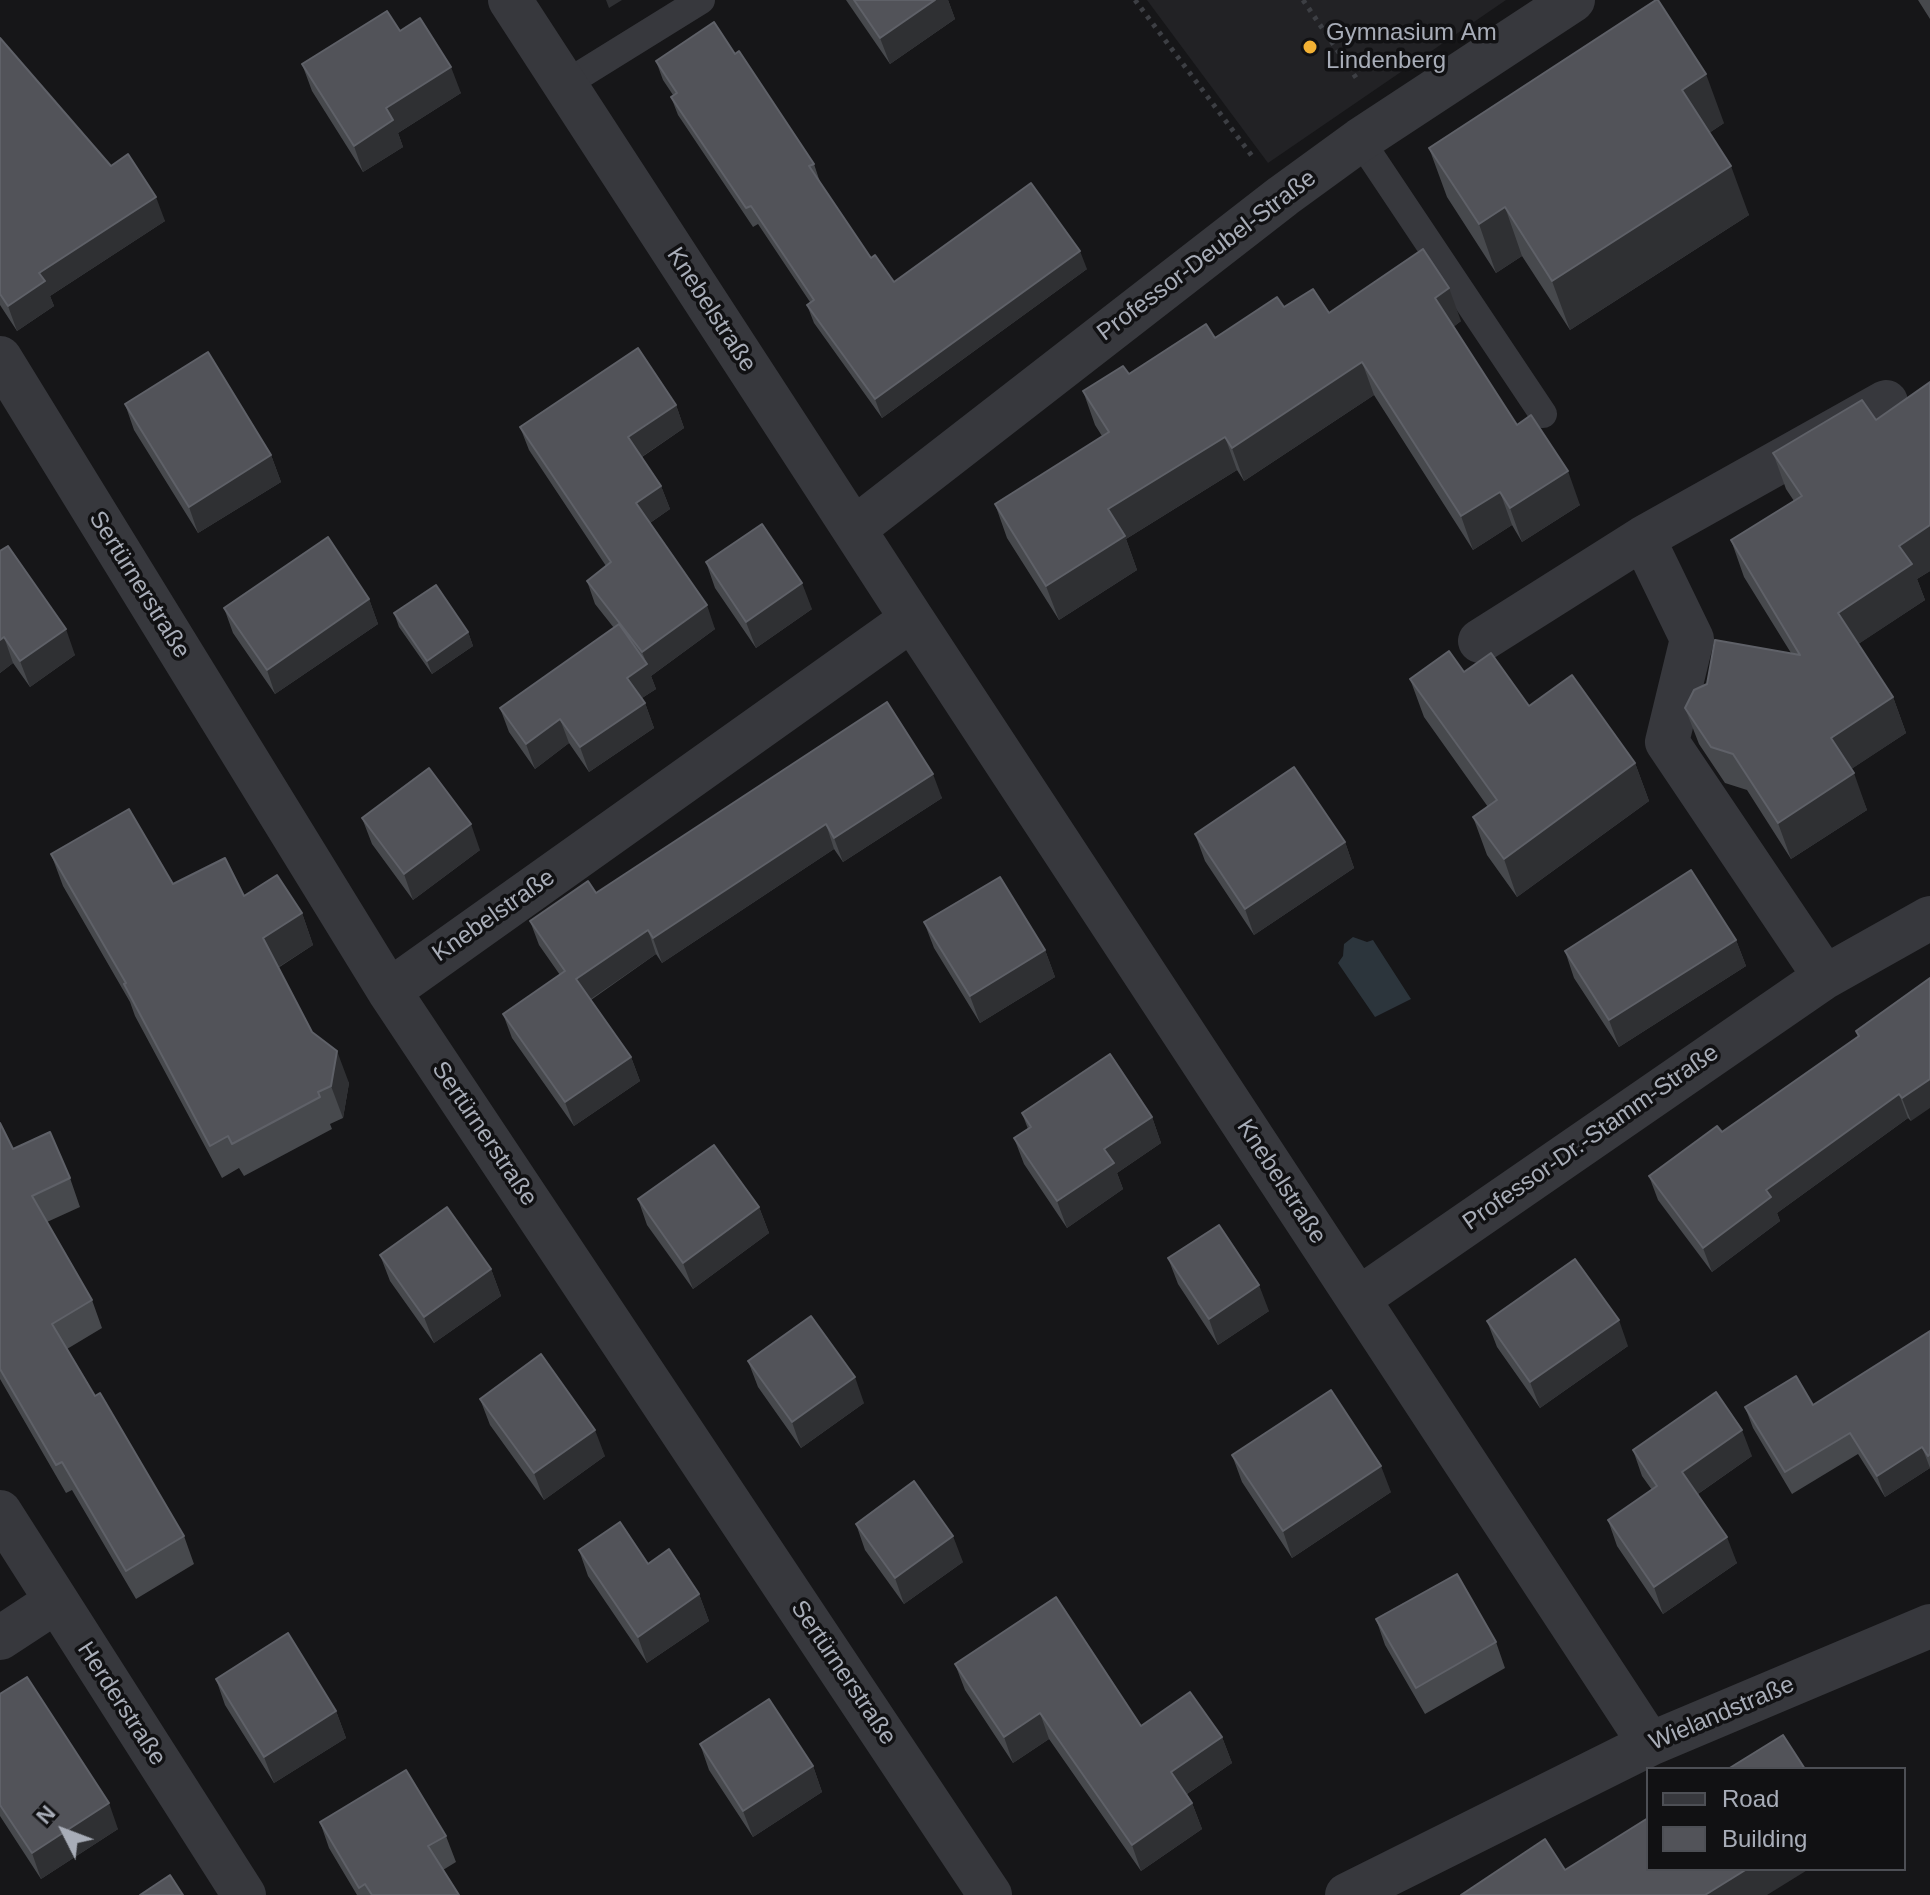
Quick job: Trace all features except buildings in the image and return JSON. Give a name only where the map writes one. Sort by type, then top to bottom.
[{"type":"street","name":"Knebelstraße","points":[[510,0],[1650,1744]]},
{"type":"street","name":"Professor-Deubel-Straße","points":[[854,529],[1283,196],[1360,140],[1573,0]]},
{"type":"street","name":"Sertürnerstraße","points":[[0,358],[389,991],[990,1895]]},
{"type":"street","points":[[1480,641],[1643,538],[1886,402]]},
{"type":"street","points":[[1643,538],[1692,639],[1667,742],[1825,977]]},
{"type":"street","name":"Knebelstraße","points":[[389,991],[912,619]]},
{"type":"street","name":"Professor-Dr.-Stamm-Straße","points":[[1358,1299],[1825,977],[1930,918]]},
{"type":"street","name":"Herderstraße","points":[[0,1512],[244,1895]]},
{"type":"street","points":[[0,1638],[55,1602]]},
{"type":"street","name":"Wielandstraße","points":[[1347,1895],[1650,1744],[1930,1626]]},
{"type":"lane","points":[[564,85],[701,0]]},
{"type":"lane","points":[[1360,140],[1543,414]]},
{"type":"path","points":[[1135,0],[1283,196]]},
{"type":"path","points":[[1303,0],[1348,66]]},
{"type":"shaded area","name":"Gymnasium Am Lindenberg","points":[[1147,0],[1506,0],[1268,163]]},
{"type":"shaded area","points":[[1353,937],[1367,942],[1373,940],[1411,999],[1375,1017],[1338,963],[1343,956],[1344,944]]},
{"type":"place","name":"Gymnasium Am Lindenberg","points":[[1310,47]]}]
